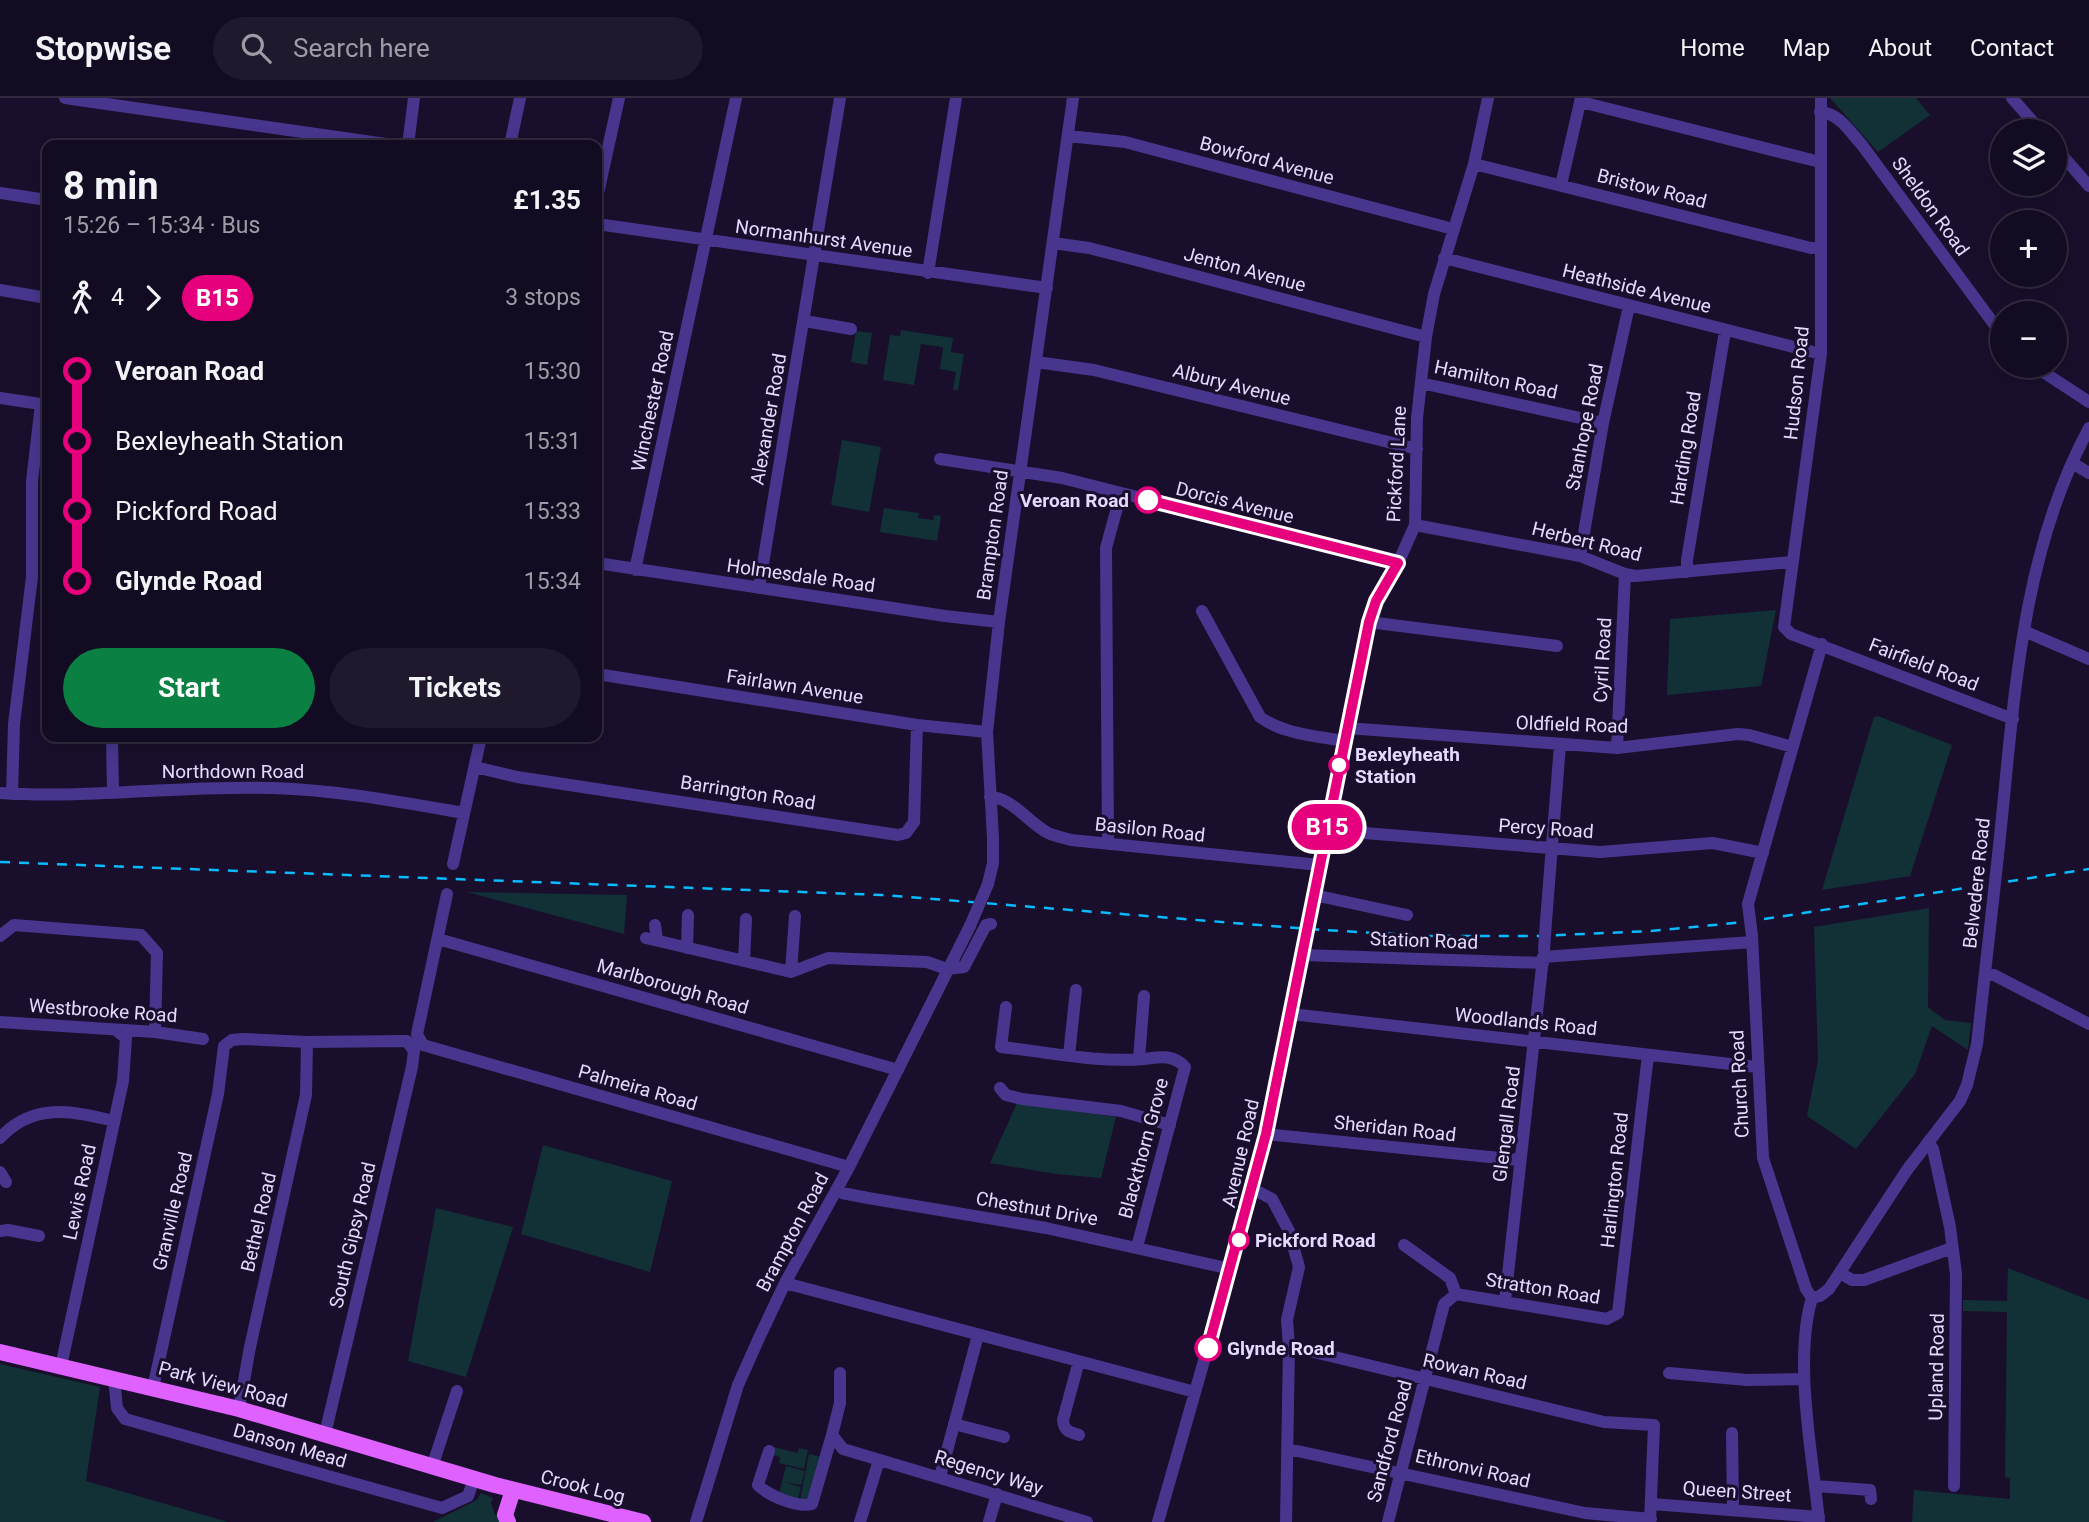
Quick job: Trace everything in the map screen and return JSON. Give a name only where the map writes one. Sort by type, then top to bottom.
[{"type":"main road","name":"Park View Road","points":[[0,1352],[239,1409],[517,1491]]},
{"type":"main road","points":[[508,1521],[505,1515],[517,1491]]},
{"type":"main road","name":"Crook Log","points":[[517,1491],[643,1522]]},
{"type":"street","points":[[65,98],[117,102],[361,140]]},
{"type":"street","points":[[409,140],[414,98]]},
{"type":"street","points":[[511,140],[520,98]]},
{"type":"street","points":[[602,176],[620,98]]},
{"type":"street","name":"Winchester Road","points":[[635,570],[736,98]]},
{"type":"street","name":"Alexander Road","points":[[759,588],[840,98]]},
{"type":"street","points":[[928,272],[957,98]]},
{"type":"street","name":"Brampton Road","points":[[696,1522],[738,1385],[785,1283],[849,1167],[970,926],[988,884],[993,850],[988,732],[999,622],[1073,98]]},
{"type":"street","name":"Pickford Lane","points":[[1311,910],[1369,622],[1376,601],[1415,526],[1417,418],[1426,337],[1444,258],[1474,164],[1488,98]]},
{"type":"street","name":"Hudson Road","points":[[1821,98],[1821,354],[1784,627],[1791,634],[1822,644]]},
{"type":"street","points":[[2012,98],[2030,119]]},
{"type":"street","points":[[1561,185],[1581,100],[1820,162]]},
{"type":"street","name":"Sheldon Road","points":[[1820,113],[1829,113],[1838,118],[1862,145],[1990,319]]},
{"type":"street","name":"Bowford Avenue","points":[[1068,136],[1125,142],[1453,229]]},
{"type":"street","points":[[2067,161],[2089,186]]},
{"type":"street","name":"Bristow Road","points":[[1474,164],[1811,248],[1821,248]]},
{"type":"street","points":[[0,193],[42,199]]},
{"type":"street","name":"Normanhurst Avenue","points":[[602,225],[1047,288]]},
{"type":"street","name":"Jenton Avenue","points":[[1053,243],[1089,248],[1426,337]]},
{"type":"street","name":"Heathside Avenue","points":[[1444,258],[1821,354]]},
{"type":"street","points":[[0,290],[42,297]]},
{"type":"street","name":"Stanhope Road","points":[[1580,556],[1603,423],[1629,306]]},
{"type":"street","points":[[804,320],[851,329]]},
{"type":"street","name":"Harding Road","points":[[1688,572],[1696,506],[1725,331]]},
{"type":"street","name":"Albury Avenue","points":[[1036,362],[1094,370],[1417,449]]},
{"type":"street","points":[[2052,378],[2089,402]]},
{"type":"street","name":"Hamilton Road","points":[[1421,383],[1603,423]]},
{"type":"street","points":[[0,398],[42,405]]},
{"type":"street","points":[[6,794],[32,577],[32,481],[42,418]]},
{"type":"street","name":"Belvedere Road","points":[[1812,1298],[1829,1289],[1872,1222],[1960,1101],[1967,1085],[1976,1052],[2024,631],[2040,551],[2072,463],[2089,428]]},
{"type":"street","name":"Dorcis Avenue","points":[[940,459],[1062,478],[1398,563]]},
{"type":"street","points":[[2072,463],[2089,473]]},
{"type":"street","points":[[1108,844],[1106,548],[1121,493]]},
{"type":"street","name":"Herbert Road","points":[[1415,526],[1580,556],[1636,576],[1792,562]]},
{"type":"street","name":"Holmesdale Road","points":[[602,564],[999,622]]},
{"type":"street","name":"Cyril Road","points":[[1617,748],[1625,574]]},
{"type":"street","name":"Oldfield Road","points":[[1202,611],[1260,717],[1272,727],[1346,734],[1617,748],[1738,734],[1793,747]]},
{"type":"street","points":[[1369,622],[1557,646]]},
{"type":"street","points":[[2024,631],[2089,659]]},
{"type":"street","name":"Fairfield Road","points":[[1822,644],[2013,719]]},
{"type":"street","name":"Church Road","points":[[1812,1298],[1806,1289],[1763,1158],[1748,904],[1822,644]]},
{"type":"street","name":"Fairlawn Avenue","points":[[602,675],[917,725],[988,732]]},
{"type":"street","name":"Barrington Road","points":[[475,767],[517,777],[898,835],[906,833],[914,822],[917,725]]},
{"type":"street","points":[[112,742],[113,792]]},
{"type":"street","points":[[453,864],[480,742]]},
{"type":"street","name":"Glengall Road","points":[[1505,1301],[1519,1160],[1535,1041],[1560,745]]},
{"type":"street","name":"Northdown Road","points":[[6,794],[212,788],[288,789],[327,792],[464,813]]},
{"type":"street","name":"Basilon Road","points":[[990,797],[1006,800],[1022,815],[1049,833],[1071,840],[1320,865]]},
{"type":"street","name":"Percy Road","points":[[1326,830],[1600,852],[1713,843],[1763,853]]},
{"type":"street","name":"South Gipsy Road","points":[[325,1434],[412,1067],[447,894]]},
{"type":"street","points":[[1314,895],[1407,915]]},
{"type":"street","name":"Avenue Road","points":[[1158,1522],[1253,1189],[1311,910]]},
{"type":"street","points":[[687,948],[688,915]]},
{"type":"street","points":[[791,972],[795,916]]},
{"type":"street","points":[[744,961],[746,919]]},
{"type":"street","name":"Brampton Road","points":[[947,969],[964,967],[986,925],[991,924]]},
{"type":"street","points":[[0,936],[14,925],[141,935],[157,953],[155,1032]]},
{"type":"street","points":[[656,925],[651,939],[791,972],[828,958],[927,962],[947,969]]},
{"type":"street","name":"Marlborough Road","points":[[438,939],[898,1070]]},
{"type":"street","name":"Station Road","points":[[1303,955],[1543,957],[1752,939]]},
{"type":"street","points":[[1985,974],[1994,975],[2089,1024]]},
{"type":"street","points":[[1069,1055],[1076,989]]},
{"type":"street","name":"Blackthorn Grove","points":[[1139,1059],[1144,996]]},
{"type":"street","name":"Blackthorn Grove","points":[[1006,1007],[1001,1047],[1123,1062],[1168,1057],[1178,1060],[1185,1067],[1137,1247]]},
{"type":"street","name":"Woodlands Road","points":[[1291,1014],[1757,1067]]},
{"type":"street","name":"Westbrooke Road","points":[[0,1022],[155,1032],[203,1039]]},
{"type":"street","name":"Lewis Road","points":[[61,1366],[123,1081],[126,1042],[124,1035],[116,1030]]},
{"type":"street","name":"Granville Road","points":[[153,1388],[218,1094],[222,1054],[227,1043],[232,1040],[307,1042]]},
{"type":"street","points":[[307,1042],[415,1043]]},
{"type":"street","name":"Bethel Road","points":[[239,1409],[250,1347],[306,1095],[307,1042]]},
{"type":"street","name":"Palmeira Road","points":[[415,1043],[849,1167]]},
{"type":"street","name":"Harlington Road","points":[[1619,1309],[1648,1055]]},
{"type":"street","points":[[1000,1088],[1006,1095],[1022,1099],[1121,1111],[1170,1125]]},
{"type":"street","points":[[0,1138],[23,1120],[57,1112],[72,1111],[114,1121]]},
{"type":"street","name":"Sheridan Road","points":[[1266,1134],[1519,1160]]},
{"type":"street","name":"Upland Road","points":[[1928,1142],[1933,1149],[1952,1248],[1956,1304],[1954,1486]]},
{"type":"street","points":[[1253,1189],[1272,1199],[1289,1231],[1299,1267],[1287,1320],[1289,1346],[1286,1522]]},
{"type":"street","name":"Chestnut Drive","points":[[836,1190],[842,1194],[1046,1228],[1231,1269]]},
{"type":"street","points":[[0,1231],[39,1236]]},
{"type":"street","points":[[1404,1245],[1450,1278],[1456,1294]]},
{"type":"street","points":[[1840,1273],[1852,1280],[1864,1280],[1952,1248]]},
{"type":"street","points":[[785,1283],[1195,1392]]},
{"type":"street","name":"Stratton Road","points":[[1456,1294],[1607,1319],[1614,1316],[1619,1309]]},
{"type":"street","name":"Sandford Road","points":[[1388,1522],[1444,1304],[1456,1294]]},
{"type":"street","points":[[1812,1298],[1805,1326],[1804,1379],[1819,1520]]},
{"type":"street","points":[[940,1477],[978,1335]]},
{"type":"street","name":"Rowan Road","points":[[1289,1346],[1604,1422],[1654,1425],[1652,1504]]},
{"type":"street","points":[[1079,1361],[1063,1420],[1068,1432],[1079,1435]]},
{"type":"street","points":[[769,1451],[758,1485],[765,1492],[806,1506],[813,1504],[840,1403],[840,1373]]},
{"type":"street","points":[[1669,1373],[1747,1380],[1804,1379]]},
{"type":"street","name":"Danson Mead","points":[[114,1378],[117,1408],[125,1419],[402,1497],[442,1508],[468,1496],[474,1479]]},
{"type":"street","points":[[432,1467],[457,1391]]},
{"type":"street","points":[[954,1424],[1004,1437]]},
{"type":"street","points":[[1732,1433],[1732,1510]]},
{"type":"street","name":"Regency Way","points":[[832,1435],[843,1449],[1087,1522]]},
{"type":"street","name":"Ethronvi Road","points":[[1288,1449],[1400,1471],[1584,1518],[1651,1520]]},
{"type":"street","points":[[860,1522],[879,1460]]},
{"type":"street","points":[[1816,1486],[1870,1490],[1871,1499]]},
{"type":"street","points":[[989,1522],[997,1494]]},
{"type":"street","points":[[1651,1520],[1652,1504]]},
{"type":"street","name":"Queen Street","points":[[1652,1504],[1819,1520]]},
{"type":"green space","points":[[1830,98],[1916,98],[1930,115],[1878,152]]},
{"type":"green space","points":[[901,330],[953,338],[951,352],[964,354],[958,390],[953,390],[956,372],[940,369],[943,347],[921,344],[914,385],[883,380],[890,335],[900,336]]},
{"type":"green space","points":[[856,331],[872,333],[867,365],[851,362]]},
{"type":"green space","points":[[842,440],[881,447],[869,512],[831,505]]},
{"type":"green space","points":[[884,508],[919,513],[918,518],[933,520],[934,515],[941,516],[937,541],[880,532]]},
{"type":"green space","points":[[1776,610],[1761,686],[1667,695],[1670,619]]},
{"type":"green space","points":[[1878,716],[1952,745],[1910,876],[1822,890],[1874,717]]},
{"type":"green space","points":[[467,892],[627,895],[624,934]]},
{"type":"green space","points":[[1929,908],[1928,1007],[1945,1020],[1971,1023],[1968,1050],[1932,1026],[1915,1074],[1856,1149],[1807,1116],[1818,1060],[1814,927]]},
{"type":"green space","points":[[1017,1103],[1116,1117],[1101,1178],[990,1163]]},
{"type":"green space","points":[[543,1145],[672,1181],[650,1272],[521,1234]]},
{"type":"green space","points":[[436,1208],[513,1227],[466,1377],[408,1361]]},
{"type":"green space","points":[[2008,1268],[2089,1300],[2089,1522],[1912,1522],[1914,1490],[2010,1499],[2010,1478],[2005,1477],[2007,1312],[1963,1311],[1963,1300],[2007,1301]]},
{"type":"green space","points":[[0,1364],[100,1387],[86,1481],[228,1522],[0,1522]]},
{"type":"green space","points":[[770,1446],[798,1453],[799,1448],[808,1450],[804,1469],[779,1463],[780,1457],[773,1455]]},
{"type":"green space","points":[[809,1454],[822,1457],[810,1499],[800,1500]]},
{"type":"green space","points":[[786,1466],[805,1471],[801,1485],[784,1482],[801,1487],[798,1499],[779,1494]]},
{"type":"green space","points":[[481,1493],[493,1498],[491,1503],[495,1515],[500,1514],[500,1522],[433,1522],[477,1500]]},
{"type":"railway","points":[[0,862],[882,895],[1428,936],[1536,936],[1651,931],[1745,922],[2089,869]]},
{"type":"bus line","name":"B15","points":[[1148,500],[1398,563],[1376,601],[1369,622],[1266,1134],[1208,1348]]},
{"type":"place","name":"Veroan Road","points":[[1148,500]]},
{"type":"place","name":"Bexleyheath Station","points":[[1339,765]]},
{"type":"place","name":"Pickford Road","points":[[1239,1240]]},
{"type":"place","name":"Glynde Road","points":[[1208,1348]]}]
